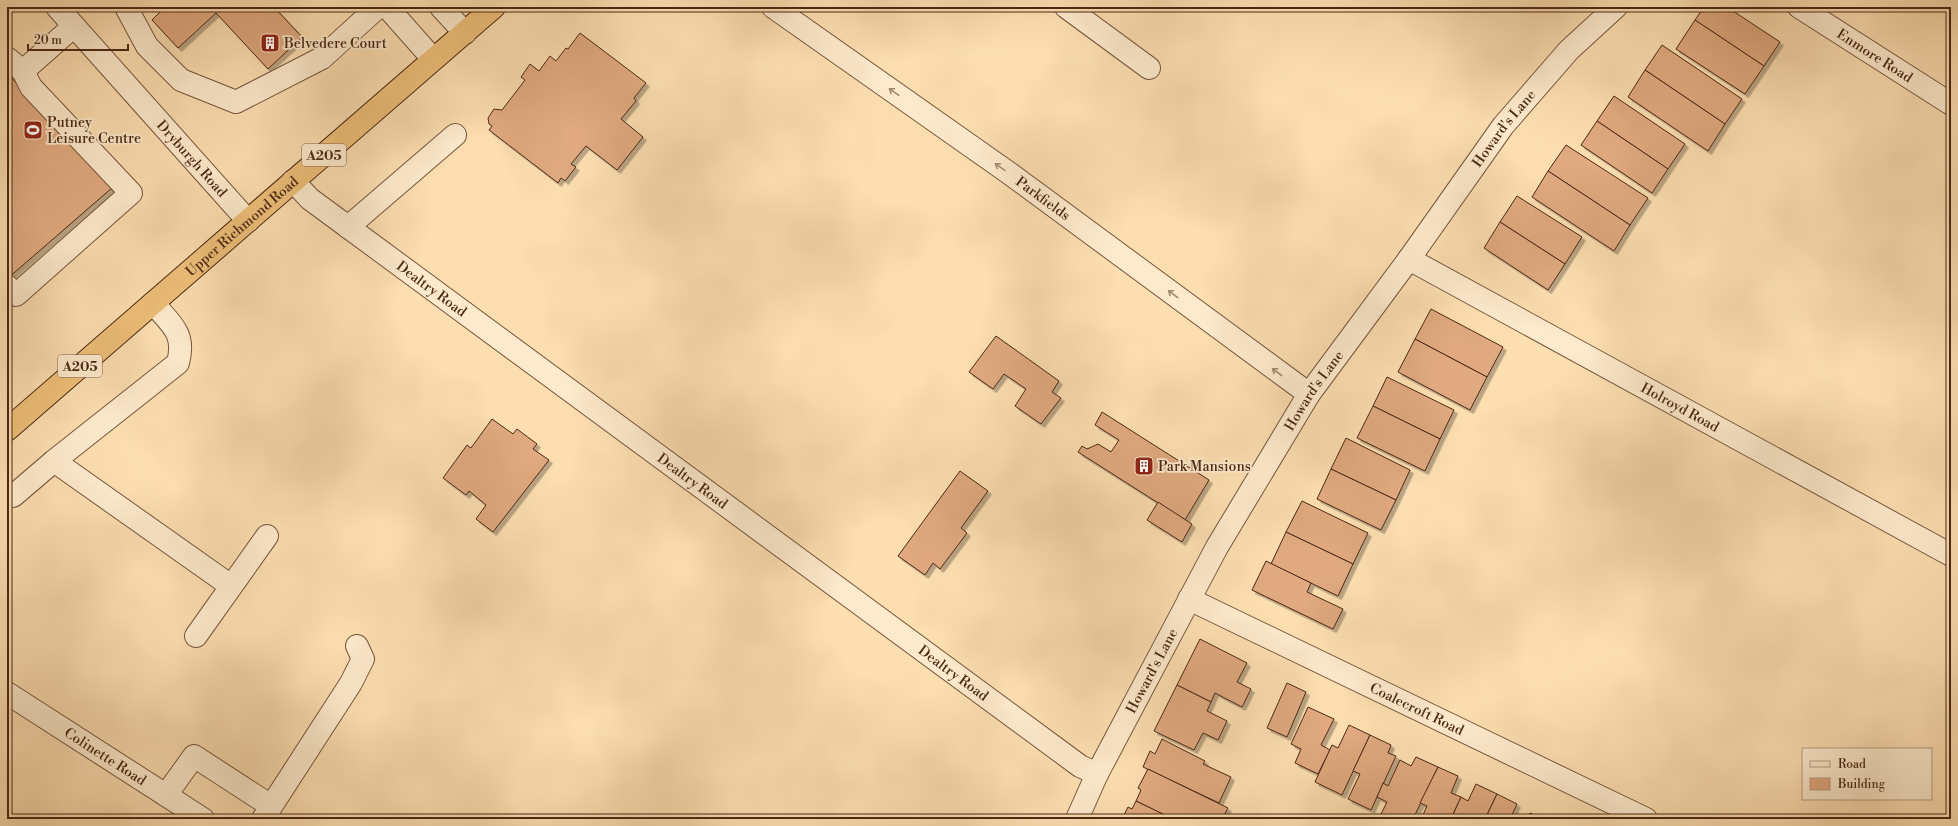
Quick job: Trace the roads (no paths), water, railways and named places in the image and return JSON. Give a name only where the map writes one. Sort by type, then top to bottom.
[{"type":"highway","name":"Upper Richmond Road","points":[[7,430],[494,7]]},
{"type":"street","name":"Dryburgh Road","points":[[57,7],[248,221]]},
{"type":"street","points":[[126,7],[147,46],[181,80],[236,102],[322,58],[378,7]]},
{"type":"street","points":[[387,7],[433,59]]},
{"type":"street","points":[[441,7],[465,33]]},
{"type":"street","name":"Parkfields","points":[[773,7],[1009,173],[1309,394]]},
{"type":"street","points":[[1066,7],[1149,68]]},
{"type":"street","name":"Howard's Lane","points":[[1077,819],[1097,774],[1188,599],[1217,547],[1309,394],[1409,259],[1504,126],[1569,50],[1616,7]]},
{"type":"street","name":"Enmore Road","points":[[1799,7],[1951,104]]},
{"type":"street","points":[[7,286],[16,295],[131,193],[31,87],[15,64],[74,26]]},
{"type":"street","points":[[348,227],[455,135]]},
{"type":"street","name":"Dealtry Road","points":[[293,181],[310,199],[1080,766],[1097,774]]},
{"type":"street","name":"Holroyd Road","points":[[1409,259],[1951,555]]},
{"type":"street","points":[[7,492],[13,496],[54,461],[178,363],[182,350],[178,332],[153,303]]},
{"type":"street","points":[[54,461],[231,586]]},
{"type":"street","points":[[196,636],[266,536]]},
{"type":"street","name":"Coalecroft Road","points":[[1188,599],[1646,819]]},
{"type":"street","points":[[166,795],[194,756],[267,812],[351,683],[363,659],[357,646]]},
{"type":"street","name":"Colinette Road","points":[[7,693],[203,819]]},
{"type":"place","name":"Belvedere Court","points":[[270,43]]},
{"type":"place","name":"Putney Leisure Centre","points":[[33,130]]},
{"type":"place","name":"Park Mansions","points":[[1144,466]]}]
